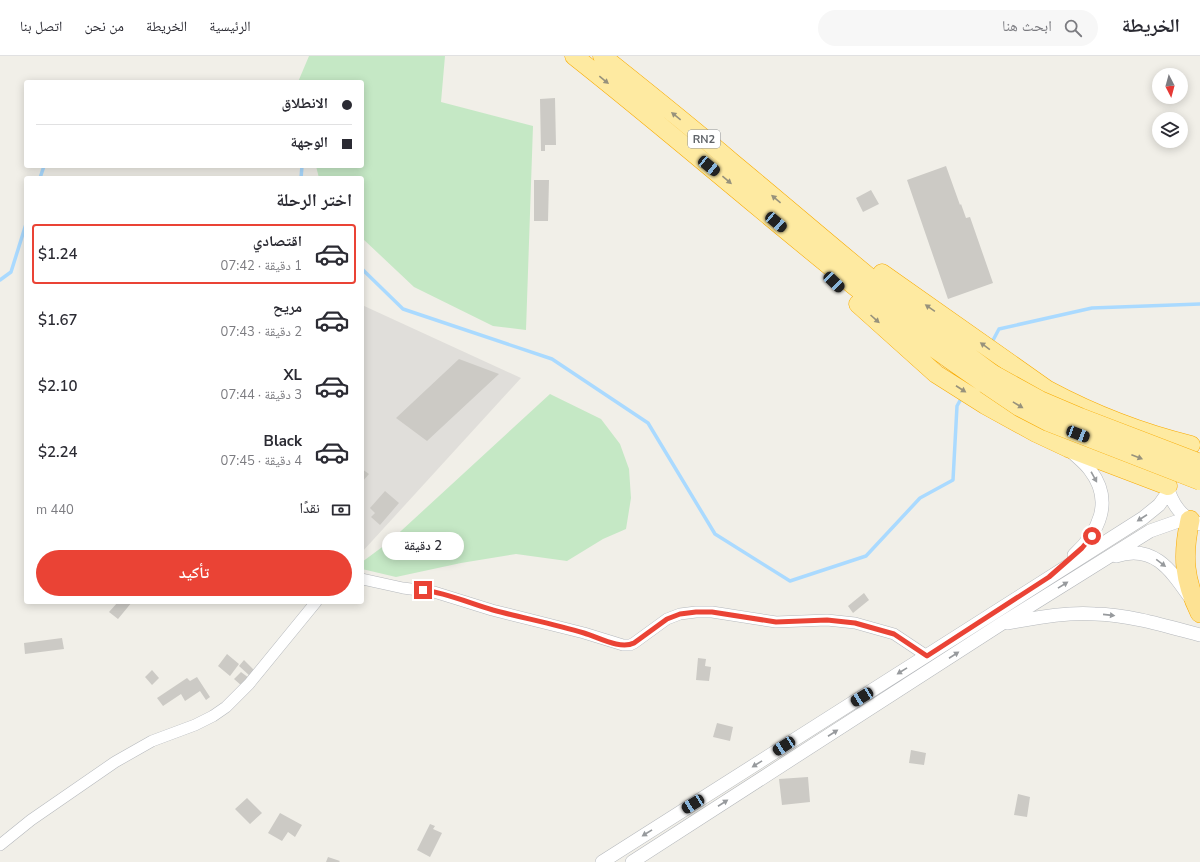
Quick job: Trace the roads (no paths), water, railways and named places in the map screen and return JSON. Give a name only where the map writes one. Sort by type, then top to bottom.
[{"type":"highway","name":"RN2","points":[[574,56],[809,250],[912,332],[1040,400],[1200,463]]},
{"type":"highway","name":"RN2","points":[[602,56],[806,224],[892,297],[948,350],[1019,407],[1048,422],[1200,481]]},
{"type":"highway","points":[[806,224],[831,236],[846,246],[895,284],[1034,381],[1063,398],[1135,428],[1196,443]]},
{"type":"highway","points":[[809,250],[834,282],[936,374],[985,405],[1036,433],[1068,448],[1168,489]]},
{"type":"highway","points":[[1192,521],[1185,551],[1186,575],[1191,593],[1200,612]]},
{"type":"street","points":[[1192,521],[1178,511],[1172,501],[1168,489],[1168,472],[1174,458],[1185,448],[1196,443]]},
{"type":"street","points":[[1049,577],[1082,548],[1092,536],[1100,520],[1103,506],[1100,490],[1095,477],[1086,465],[1068,448]]},
{"type":"street","points":[[602,862],[1152,511],[1159,505],[1168,489]]},
{"type":"street","points":[[632,862],[1099,562],[1150,531],[1192,521]]},
{"type":"street","points":[[1099,562],[1124,553],[1137,552],[1149,555],[1164,564],[1174,574],[1200,612]]},
{"type":"street","points":[[364,579],[403,588],[434,592],[492,610],[584,633],[623,645],[630,645],[634,643],[667,619],[680,614],[712,612],[776,622],[827,620],[855,623],[894,634],[927,656]]},
{"type":"street","points":[[0,845],[31,820],[116,762],[152,741],[195,725],[213,716],[226,707],[249,684],[314,604]]},
{"type":"street","points":[[1001,624],[1061,615],[1094,613],[1131,618],[1200,635]]},
{"type":"waterway","points":[[41,176],[43,168]]},
{"type":"waterway","points":[[301,176],[302,168]]},
{"type":"waterway","points":[[0,280],[11,272],[24,230]]},
{"type":"waterway","points":[[364,271],[403,309],[552,359],[648,423],[715,534],[790,581],[866,556],[920,498],[953,480],[957,406],[962,397]]},
{"type":"waterway","points":[[991,344],[999,329],[1092,308],[1200,304]]}]
